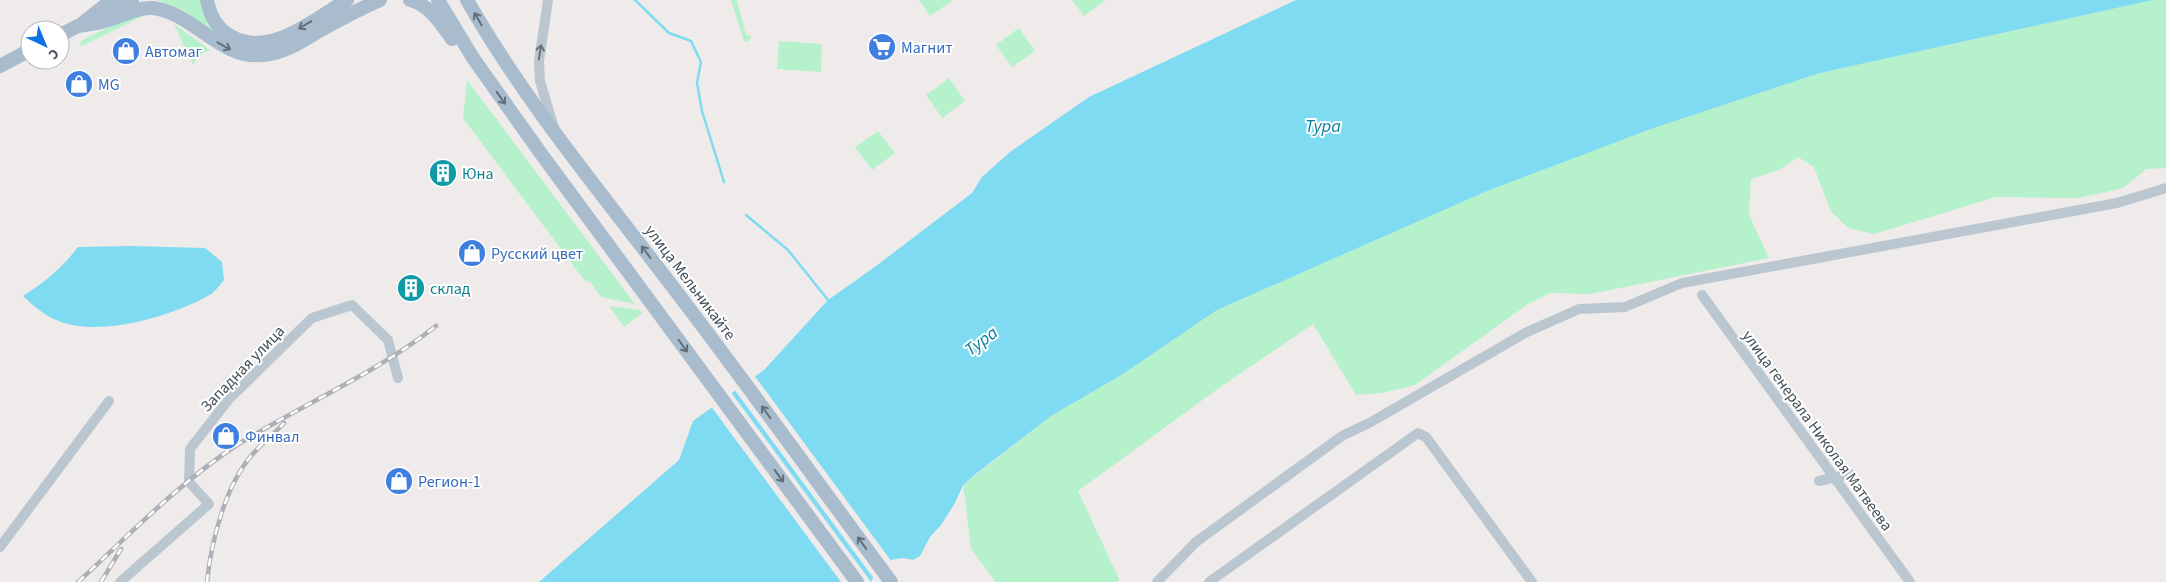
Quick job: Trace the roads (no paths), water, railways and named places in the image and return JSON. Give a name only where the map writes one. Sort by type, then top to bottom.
[{"type":"main road","points":[[79,26],[112,0]]},
{"type":"main road","points":[[70,30],[132,0]]},
{"type":"main road","points":[[207,0],[209,11],[216,24],[226,34],[240,41],[255,44],[269,43],[284,37],[347,0]]},
{"type":"main road","points":[[79,26],[105,21],[141,8],[153,8],[184,19],[232,51],[248,56],[262,56],[279,53],[360,8],[380,0]]},
{"type":"main road","points":[[410,0],[433,14],[452,38],[473,58]]},
{"type":"main road","points":[[438,0],[473,58],[654,307],[858,582]]},
{"type":"main road","name":"улица Мельникайте","points":[[467,0],[488,37],[556,134],[676,290],[891,582]]},
{"type":"main road","points":[[0,66],[20,55]]},
{"type":"street","points":[[548,0],[539,61],[540,81],[556,134]]},
{"type":"street","points":[[1156,582],[1196,542],[1282,480],[1325,446],[1525,333],[1579,309],[1625,307],[1682,284],[2117,203],[2166,188]]},
{"type":"street","name":"улица генерала Николая Матвеева","points":[[1702,295],[1910,582]]},
{"type":"street","name":"Западная улица","points":[[120,582],[209,504],[188,482],[190,449],[229,399],[312,318],[352,305],[388,340],[398,378]]},
{"type":"street","points":[[0,547],[109,401]]},
{"type":"street","points":[[1209,582],[1418,433],[1426,436],[1532,582]]},
{"type":"street","points":[[1819,481],[1850,474]]},
{"type":"water","name":"Тура","points":[[1296,0],[2153,0],[1820,73],[1651,129],[1487,191],[1217,310],[1123,374],[1051,416],[977,473],[963,485],[955,503],[941,525],[930,537],[920,556],[913,560],[899,558],[888,562],[878,570],[871,582],[539,582],[679,460],[693,421],[764,370],[828,300],[972,193],[982,177],[1010,152],[1089,97]]},
{"type":"water","points":[[78,247],[205,248],[222,262],[224,280],[211,294],[179,309],[140,321],[99,327],[81,326],[58,321],[42,312],[23,296],[53,274]]},
{"type":"waterway","points":[[635,0],[669,33],[691,41],[701,62],[697,83],[702,111],[724,182]]},
{"type":"waterway","points":[[746,215],[788,250],[828,300]]},
{"type":"railway","points":[[78,582],[155,510],[216,460],[262,430],[364,374],[436,326]]},
{"type":"railway","points":[[207,582],[216,533],[234,483],[251,456],[284,423]]},
{"type":"railway","points":[[101,582],[121,549]]},
{"type":"place","name":"Магнит","points":[[882,47]]},
{"type":"place","name":"Автомаг","points":[[126,51]]},
{"type":"place","name":"MG","points":[[79,84]]},
{"type":"place","name":"Юна","points":[[443,173]]},
{"type":"place","name":"Русский цвет","points":[[472,253]]},
{"type":"place","name":"склад","points":[[411,288]]},
{"type":"place","name":"Финвал","points":[[226,436]]},
{"type":"place","name":"Регион-1","points":[[399,481]]}]
